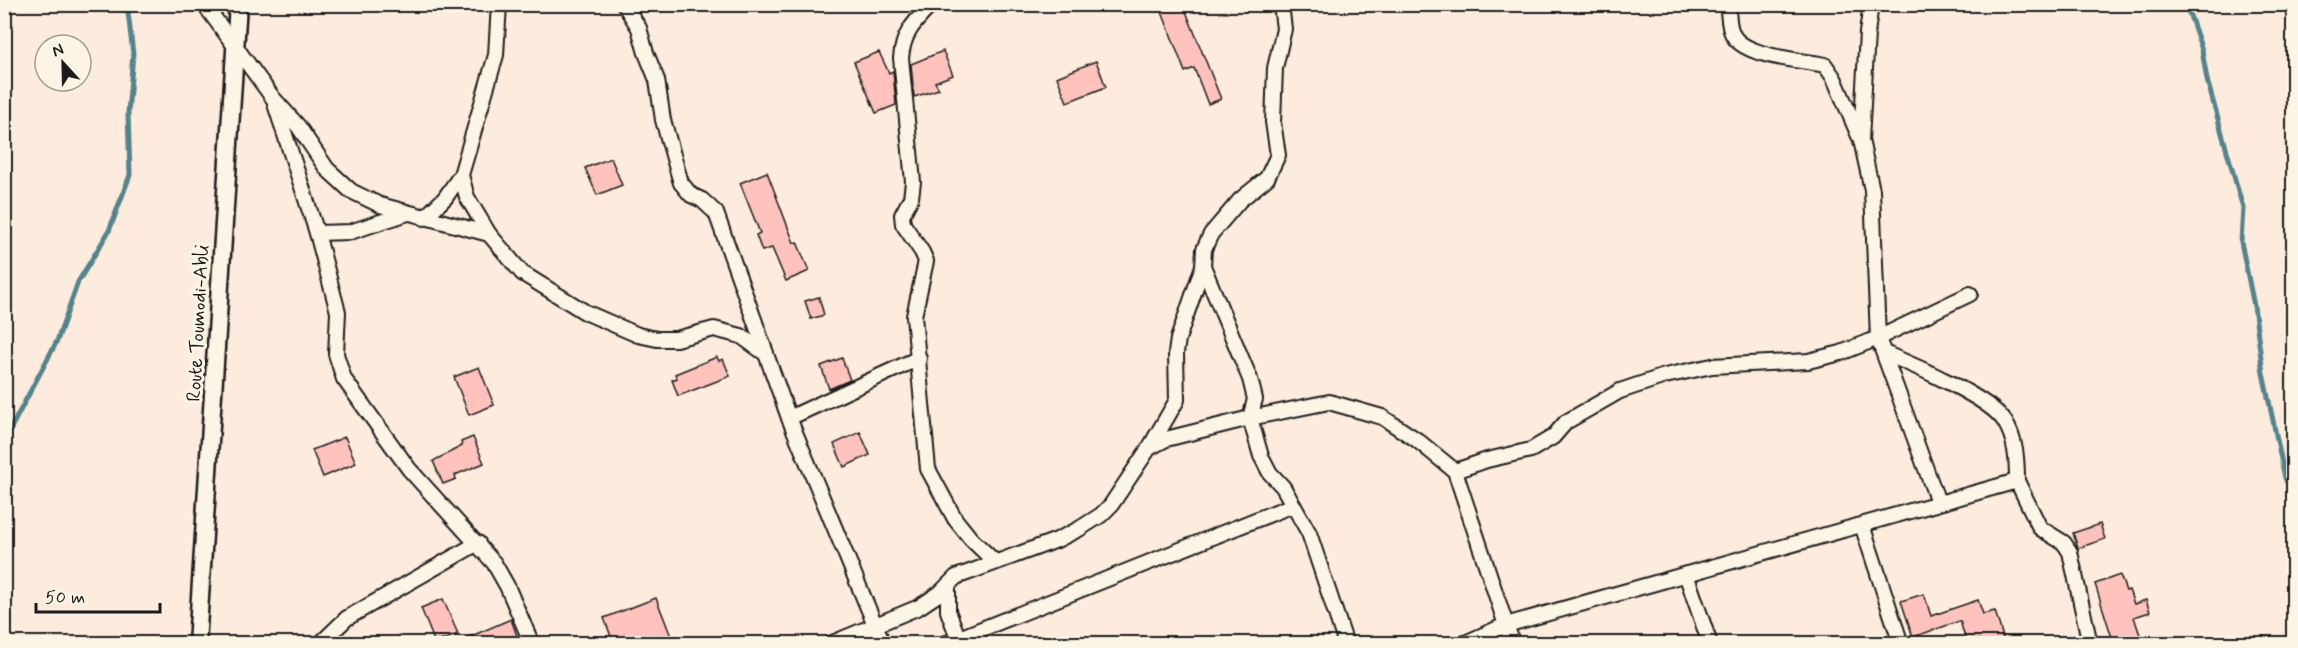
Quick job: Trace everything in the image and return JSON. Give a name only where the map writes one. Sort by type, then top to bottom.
[{"type":"street","points":[[204,4],[273,98],[298,126],[327,168],[351,191],[380,205],[489,234]]},
{"type":"street","name":"Route Toumodi-Abli","points":[[197,644],[238,4]]},
{"type":"street","points":[[424,218],[445,198],[460,175],[496,55],[499,4]]},
{"type":"street","points":[[624,4],[639,28],[657,80],[671,156],[681,183],[691,195],[702,200],[716,213],[789,418],[883,644]]},
{"type":"street","points":[[839,642],[919,607],[940,593],[956,577],[994,561],[1057,540],[1101,515],[1132,476],[1140,459],[1165,424],[1177,400],[1178,339],[1203,266],[1204,249],[1211,234],[1240,200],[1267,178],[1278,156],[1273,122],[1275,68],[1284,29],[1281,4]]},
{"type":"street","points":[[1727,4],[1731,33],[1746,47],[1765,55],[1825,65],[1834,78],[1861,140],[1872,190],[1878,338],[1938,502]]},
{"type":"street","points":[[1861,140],[1867,33],[1871,4]]},
{"type":"street","points":[[930,6],[914,23],[902,42],[901,58],[913,182],[911,198],[902,215],[903,224],[926,261],[914,316],[928,469],[956,519],[971,539],[994,561]]},
{"type":"street","points":[[273,98],[317,233],[338,312],[336,354],[344,379],[409,469],[443,510],[478,543],[494,563],[507,586],[532,644]]},
{"type":"street","points":[[460,175],[467,197],[489,234],[522,273],[585,312],[638,335],[657,339],[676,339],[714,329],[741,336],[766,354]]},
{"type":"street","points":[[317,233],[350,232],[408,213]]},
{"type":"street","points":[[1203,266],[1250,379],[1255,399],[1250,418],[1261,456],[1270,473],[1283,487],[1309,532],[1346,644]]},
{"type":"street","points":[[1455,471],[1487,460],[1531,450],[1553,437],[1566,422],[1620,391],[1665,376],[1712,366],[1808,362],[1841,353],[1970,294]]},
{"type":"street","points":[[1884,353],[1978,398],[2004,420],[2013,438],[2017,458],[2017,481],[2040,528],[2064,543],[2070,552],[2090,644]]},
{"type":"street","points":[[789,418],[919,358]]},
{"type":"street","points":[[1149,448],[1166,439],[1250,418],[1329,402],[1382,417],[1417,440],[1455,471],[1513,644]]},
{"type":"street","points":[[1463,644],[1506,625],[2017,481]]},
{"type":"street","points":[[944,644],[959,640],[1293,505]]},
{"type":"street","points":[[1862,525],[1901,644]]},
{"type":"street","points":[[320,644],[347,618],[478,543]]},
{"type":"street","points":[[1686,574],[1710,644]]},
{"type":"street","points":[[948,585],[948,611],[959,640]]},
{"type":"building","points":[[1159,4],[1183,4],[1221,99],[1208,104],[1194,68],[1185,72]]},
{"type":"building","points":[[943,51],[953,75],[935,82],[939,89],[914,97],[911,64]]},
{"type":"building","points":[[879,52],[889,73],[893,71],[896,105],[876,113],[854,62]]},
{"type":"building","points":[[1096,61],[1106,87],[1067,102],[1057,77]]},
{"type":"building","points":[[611,158],[622,185],[597,195],[585,168]]},
{"type":"building","points":[[767,172],[794,243],[797,242],[809,271],[786,281],[772,248],[762,251],[756,235],[760,233],[740,183]]},
{"type":"building","points":[[819,297],[824,315],[811,319],[805,301]]},
{"type":"building","points":[[717,357],[719,361],[723,359],[730,376],[678,396],[672,380],[677,378],[675,374]]},
{"type":"building","points":[[842,358],[850,380],[829,389],[821,366]]},
{"type":"building","points":[[479,367],[494,405],[469,415],[454,377]]},
{"type":"building","points":[[860,432],[870,455],[844,467],[834,444]]},
{"type":"building","points":[[345,437],[356,463],[323,477],[312,450]]},
{"type":"building","points":[[473,437],[484,463],[455,475],[456,479],[443,484],[433,461],[462,446],[461,442]]},
{"type":"building","points":[[2100,524],[2105,539],[2078,548],[2073,533]]},
{"type":"building","points":[[2120,575],[2134,604],[2146,600],[2150,612],[2134,617],[2143,644],[2114,644],[2095,584]]},
{"type":"building","points":[[1924,594],[1931,616],[1978,600],[1983,614],[1995,611],[2005,644],[1980,644],[1979,640],[1967,644],[1960,621],[1913,637],[1901,601]]},
{"type":"building","points":[[656,598],[674,644],[614,644],[604,618]]},
{"type":"building","points":[[443,599],[458,634],[435,643],[421,608]]},
{"type":"building","points":[[511,619],[517,636],[514,637],[517,644],[453,644]]},
{"type":"waterway","points":[[4,441],[57,341],[78,282],[109,231],[130,175],[128,113],[133,54],[127,4]]},
{"type":"waterway","points":[[2186,4],[2202,50],[2207,80],[2243,208],[2241,242],[2254,306],[2263,373],[2285,478],[2294,497]]}]
